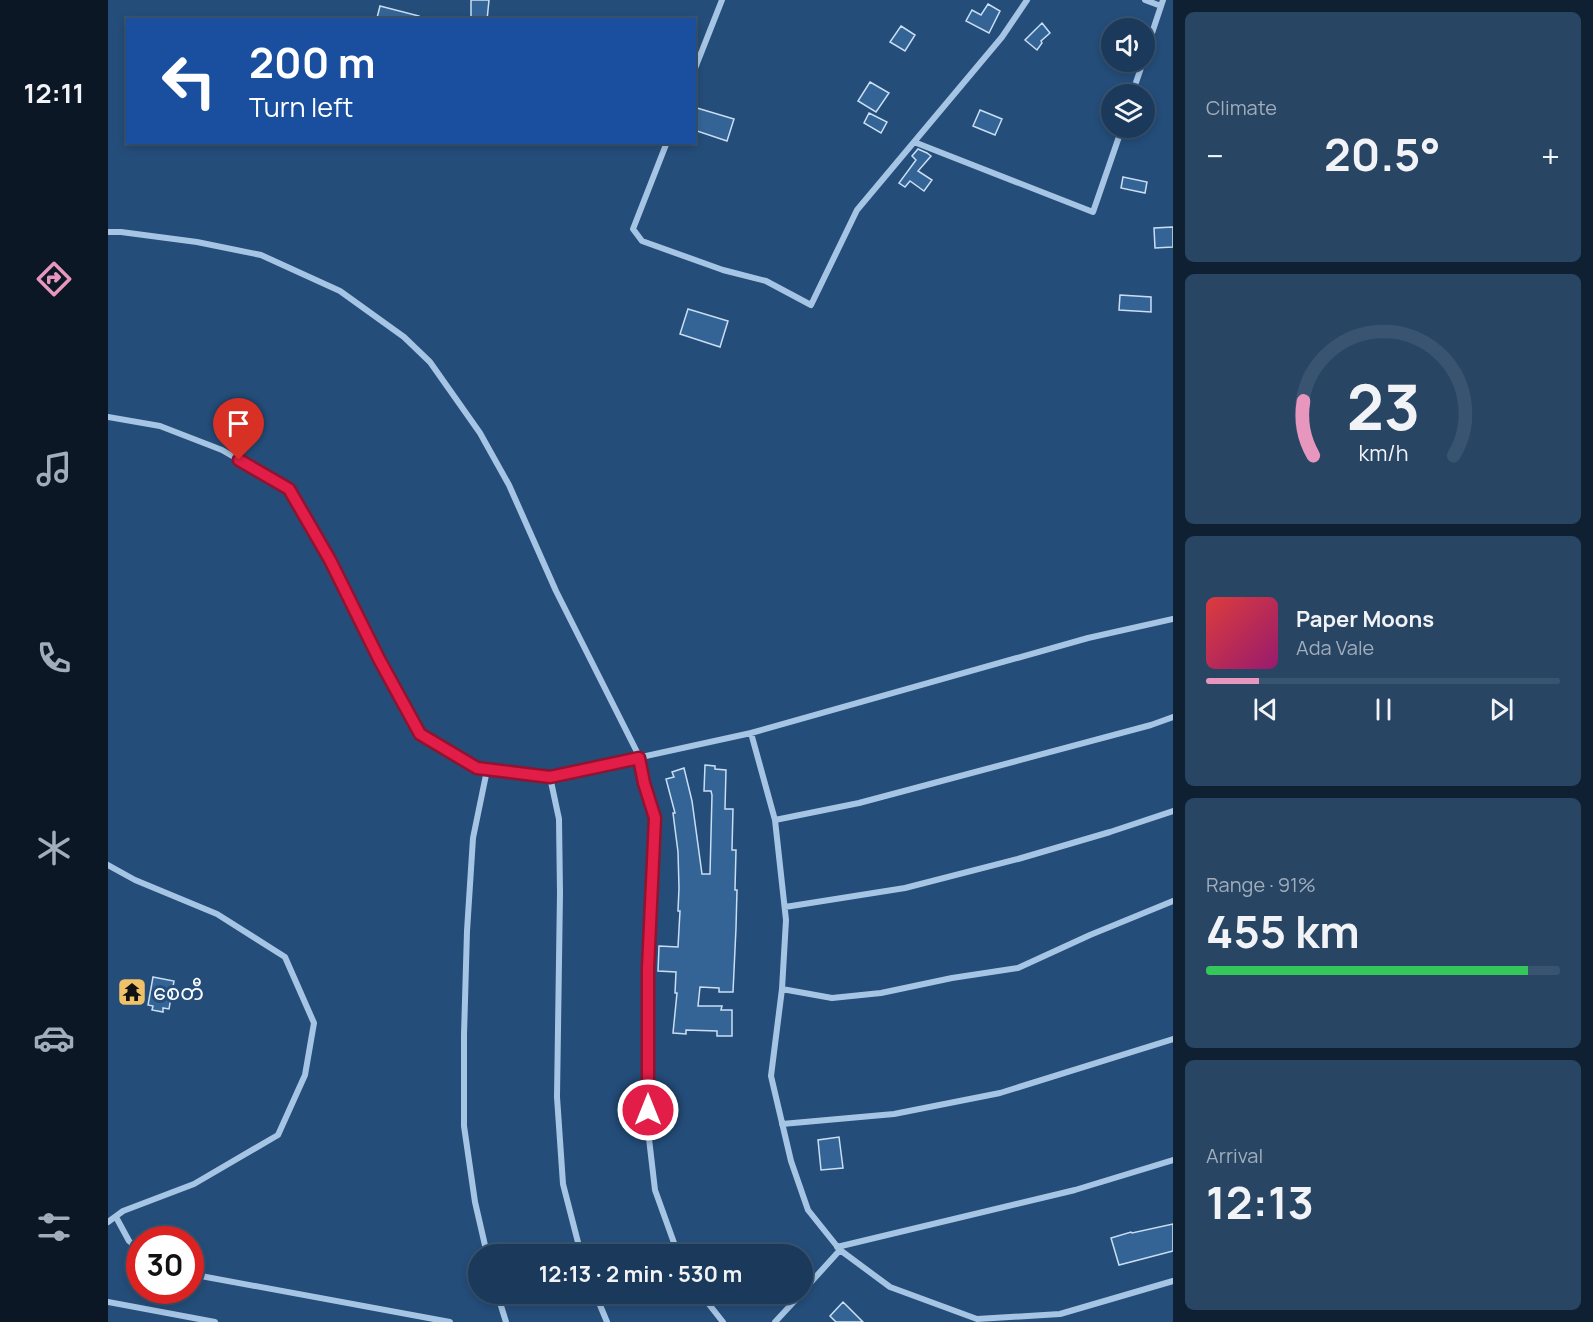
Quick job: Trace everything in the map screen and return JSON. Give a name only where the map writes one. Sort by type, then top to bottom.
[{"type":"street","points":[[696,66],[722,0]]},
{"type":"street","points":[[666,144],[633,230],[642,241],[723,270],[766,281],[810,305],[857,210],[1002,37],[1027,0]]},
{"type":"street","points":[[1145,0],[1162,3],[1155,24]]},
{"type":"street","points":[[914,142],[1093,212],[1119,138]]},
{"type":"street","points":[[108,232],[197,242],[261,255],[340,291],[404,337],[430,362],[480,433],[509,485],[556,591],[639,758],[655,818],[648,968],[648,1130],[656,1190],[675,1244]]},
{"type":"street","points":[[108,417],[160,426],[222,450],[289,489],[330,560],[379,659],[420,734],[477,768],[487,770],[550,777],[639,758],[751,733],[1088,638],[1173,619]]},
{"type":"street","points":[[775,820],[859,803],[1151,725],[1173,717]]},
{"type":"street","points":[[751,733],[775,820],[786,920],[782,989],[771,1076],[791,1161],[808,1210],[839,1249],[890,1287],[977,1319],[1060,1314],[1173,1281]]},
{"type":"street","points":[[485,1244],[475,1202],[464,1126],[464,1035],[473,838],[487,770]]},
{"type":"street","points":[[550,777],[559,819],[557,1097],[562,1184],[577,1244]]},
{"type":"street","points":[[785,908],[905,888],[1018,859],[1173,811]]},
{"type":"street","points":[[108,865],[135,880],[217,914],[285,957],[314,1023],[305,1075],[278,1135],[194,1185],[123,1212],[108,1222]]},
{"type":"street","points":[[782,989],[832,998],[881,993],[952,978],[1018,968],[1129,918],[1173,901]]},
{"type":"street","points":[[782,1124],[894,1114],[1000,1093],[1173,1039]]},
{"type":"street","points":[[813,1280],[839,1249],[1075,1190],[1173,1160]]},
{"type":"street","points":[[116,1217],[126,1235]]},
{"type":"street","points":[[204,1277],[450,1322]]},
{"type":"street","points":[[108,1302],[190,1320],[215,1322]]},
{"type":"street","points":[[500,1304],[506,1322]]},
{"type":"street","points":[[600,1304],[607,1322]]},
{"type":"street","points":[[709,1304],[723,1322]]},
{"type":"street","points":[[775,1322],[792,1304]]},
{"type":"building","points":[[471,0],[489,0],[487,18],[471,18]]},
{"type":"building","points":[[988,4],[1000,11],[989,33],[966,21],[972,10],[981,15]]},
{"type":"building","points":[[380,6],[419,16],[418,18],[377,18]]},
{"type":"building","points":[[1042,23],[1050,33],[1041,41],[1037,50],[1025,40]]},
{"type":"building","points":[[901,26],[915,35],[905,51],[890,42]]},
{"type":"building","points":[[870,82],[889,93],[876,112],[858,101]]},
{"type":"building","points":[[697,108],[734,119],[727,141],[696,131]]},
{"type":"building","points":[[980,110],[1002,119],[995,135],[973,126]]},
{"type":"building","points":[[869,113],[887,122],[881,133],[864,123]]},
{"type":"building","points":[[918,149],[931,156],[918,171],[932,180],[924,191],[910,181],[905,187],[899,183],[916,160],[912,156]]},
{"type":"building","points":[[1123,177],[1147,182],[1145,193],[1121,188]]},
{"type":"building","points":[[1173,227],[1173,247],[1155,248],[1154,228]]},
{"type":"building","points":[[1120,295],[1151,297],[1151,312],[1119,310]]},
{"type":"building","points":[[688,309],[728,321],[720,347],[680,334]]},
{"type":"building","points":[[705,765],[726,770],[725,809],[733,809],[732,850],[736,850],[736,928],[733,992],[719,992],[719,988],[700,987],[698,1006],[722,1006],[721,1010],[732,1010],[732,1036],[717,1036],[717,1031],[686,1030],[686,1034],[673,1033],[677,993],[675,993],[676,972],[658,971],[659,946],[678,947],[680,911],[678,911],[678,852],[673,813],[675,813],[666,779],[674,777],[672,772],[684,768],[692,801],[702,874],[710,874],[712,795],[711,791],[704,791]]},
{"type":"building","points":[[153,977],[174,981],[169,1009],[163,1008],[163,1012],[152,1010],[153,1006],[148,1005]]},
{"type":"building","points":[[839,1137],[843,1168],[821,1170],[818,1140]]},
{"type":"building","points":[[1173,1224],[1173,1251],[1119,1265],[1111,1238]]},
{"type":"building","points":[[843,1302],[863,1322],[836,1322],[830,1316]]},
{"type":"place","name":"စေတီ","points":[[132,992]]},
{"type":"route","points":[[239,460],[289,489],[330,560],[379,659],[420,734],[477,768],[550,777],[639,758],[655,818],[648,968],[648,1110]]}]
